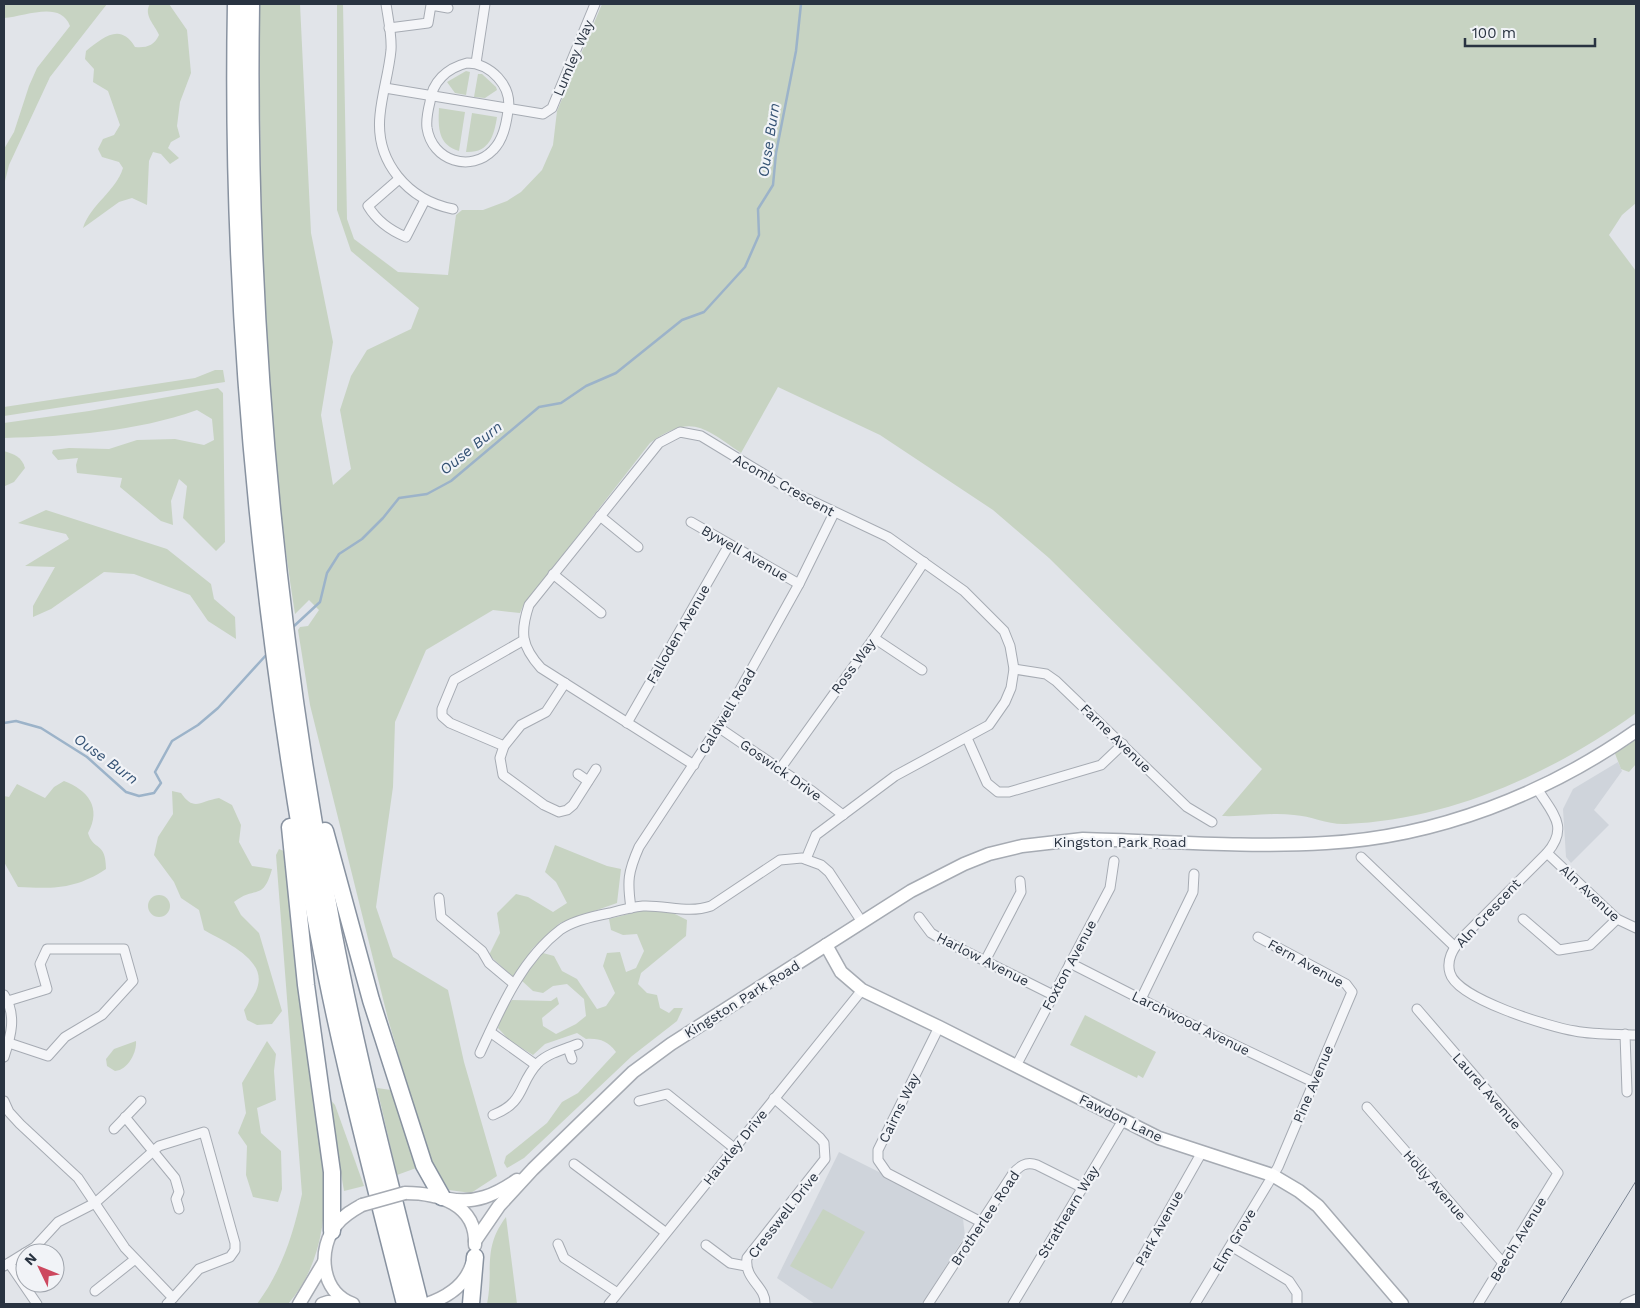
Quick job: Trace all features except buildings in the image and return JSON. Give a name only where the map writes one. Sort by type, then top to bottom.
[{"type":"highway","points":[[236,4],[236,119],[244,343],[260,531],[280,638],[318,933],[336,1018],[405,1304]]},
{"type":"highway","points":[[251,4],[252,177],[259,343],[277,548],[280,638]]},
{"type":"highway","points":[[295,750],[371,1000],[424,1165],[445,1198]]},
{"type":"highway","points":[[295,750],[290,827],[299,918],[332,1172],[332,1230]]},
{"type":"highway","points":[[295,750],[350,1015],[427,1304]]},
{"type":"highway","points":[[471,1304],[475,1249]]},
{"type":"street","points":[[386,4],[391,48],[380,115],[380,132],[390,165],[399,179],[425,200],[453,209]]},
{"type":"street","points":[[476,63],[485,4]]},
{"type":"street","name":"Lumley Way","points":[[509,109],[543,114],[549,111],[596,4]]},
{"type":"street","points":[[389,28],[428,23],[431,6],[448,8]]},
{"type":"street","points":[[476,63],[487,68],[498,78],[506,90],[509,109],[501,139],[494,149],[475,161],[460,163],[444,156],[434,145],[430,136],[427,118],[430,96],[440,78],[452,69],[459,65],[476,63]]},
{"type":"street","points":[[385,88],[509,109]]},
{"type":"street","points":[[399,179],[368,206],[375,217],[394,232],[406,237],[425,200]]},
{"type":"street","name":"Acomb Crescent","points":[[524,640],[523,622],[529,605],[659,443],[680,432],[701,436],[739,461],[834,513],[888,537],[964,592],[1004,631],[1010,646],[1014,669],[1011,688],[998,715],[988,725],[967,738],[895,776],[816,836],[806,859]]},
{"type":"street","name":"Caldwell Road","points":[[631,908],[627,882],[629,869],[659,813],[694,765],[718,727],[799,584],[834,513]]},
{"type":"street","points":[[600,516],[638,547]]},
{"type":"street","name":"Bywell Avenue","points":[[691,522],[799,584]]},
{"type":"street","name":"Falloden Avenue","points":[[627,723],[730,545]]},
{"type":"street","name":"Ross Way","points":[[780,769],[874,638],[924,562]]},
{"type":"street","points":[[553,574],[601,613]]},
{"type":"street","points":[[874,638],[922,670]]},
{"type":"street","points":[[504,746],[450,723],[442,716],[442,709],[454,680],[524,640],[532,657],[541,668],[694,765]]},
{"type":"street","name":"Farne Avenue","points":[[1014,669],[1046,674],[1123,744],[1188,807],[1212,822]]},
{"type":"street","points":[[565,683],[546,712],[521,725],[504,746],[500,758],[503,775],[508,781],[552,810],[567,810],[596,769]]},
{"type":"street","name":"Goswick Drive","points":[[718,727],[780,769],[842,816]]},
{"type":"street","name":"Kingston Park Road","points":[[427,1304],[453,1291],[463,1282],[471,1269],[475,1249],[499,1206],[533,1169],[633,1072],[671,1044],[862,922],[911,892],[964,864],[988,854],[1022,846],[1083,839],[1328,843],[1389,835],[1443,823],[1538,790],[1611,748],[1636,731]]},
{"type":"street","points":[[967,738],[987,783],[998,792],[1009,792],[1101,765],[1123,744]]},
{"type":"street","points":[[578,774],[588,781]]},
{"type":"street","name":"Aln Crescent","points":[[1538,790],[1560,830],[1554,844],[1455,947],[1450,956],[1450,973],[1457,984],[1473,995],[1508,1012],[1576,1031],[1636,1035]]},
{"type":"street","name":"Aln Avenue","points":[[1547,853],[1617,919],[1636,928]]},
{"type":"street","points":[[1361,857],[1455,947]]},
{"type":"street","points":[[480,1053],[514,984],[537,952],[561,929],[595,916],[644,906],[691,910],[702,909],[711,906],[780,860],[792,858],[806,859],[821,865],[829,872],[862,922]]},
{"type":"street","name":"Foxton Avenue","points":[[1016,1066],[1110,888],[1114,862]]},
{"type":"street","points":[[1141,999],[1193,892],[1194,874]]},
{"type":"street","points":[[985,961],[1021,892],[1020,881]]},
{"type":"street","points":[[439,898],[441,917],[482,951],[489,963],[514,984]]},
{"type":"street","name":"Harlow Avenue","points":[[919,917],[936,936],[1053,995]]},
{"type":"street","points":[[1523,919],[1559,950],[1594,943],[1617,919]]},
{"type":"street","name":"Fern Avenue","points":[[1258,937],[1346,984],[1352,992]]},
{"type":"street","name":"Fawdon Lane","points":[[826,946],[842,972],[862,990],[1159,1138],[1272,1175],[1299,1191],[1318,1206],[1402,1304]]},
{"type":"street","points":[[4,1057],[13,1024],[6,998],[47,988],[40,964],[47,949],[124,949],[133,981],[102,1015],[65,1037],[48,1056],[9,1043]]},
{"type":"street","name":"Larchwood Avenue","points":[[1070,963],[1314,1082]]},
{"type":"street","name":"Hauxley Drive","points":[[609,1304],[616,1292],[862,990]]},
{"type":"street","name":"Pine Avenue","points":[[1272,1175],[1278,1167],[1352,992]]},
{"type":"street","name":"Laurel Avenue","points":[[1417,1009],[1558,1173]]},
{"type":"street","name":"Cairns Way","points":[[939,1027],[878,1150],[878,1160],[887,1173],[981,1222]]},
{"type":"street","points":[[490,1032],[509,1044],[536,1066]]},
{"type":"street","points":[[1626,1034],[1627,1092]]},
{"type":"street","points":[[494,1115],[513,1104],[536,1066],[550,1055],[578,1044]]},
{"type":"street","points":[[568,1048],[572,1060]]},
{"type":"street","points":[[639,1101],[667,1094],[734,1148]]},
{"type":"street","name":"Cresswell Drive","points":[[765,1304],[765,1297],[748,1273],[746,1266],[747,1258],[825,1159],[824,1143],[820,1138],[774,1098]]},
{"type":"street","points":[[114,1129],[140,1101]]},
{"type":"street","points":[[4,1102],[9,1112],[20,1124],[78,1178],[95,1203],[134,1260],[170,1301],[199,1270],[230,1257],[235,1250],[235,1243],[204,1132],[166,1142],[95,1203],[58,1222],[39,1243]]},
{"type":"street","name":"Holly Avenue","points":[[1367,1107],[1503,1263]]},
{"type":"street","points":[[125,1117],[175,1178],[179,1192],[176,1199],[179,1209]]},
{"type":"street","name":"Strathearn Way","points":[[1013,1304],[1123,1120]]},
{"type":"street","name":"Park Avenue","points":[[1116,1304],[1202,1152]]},
{"type":"street","name":"Brotherlee Road","points":[[928,1304],[1012,1175],[1026,1163],[1038,1165],[1083,1188]]},
{"type":"street","points":[[574,1164],[665,1232]]},
{"type":"street","name":"Kingston Park Road","points":[[332,1230],[346,1215],[362,1205],[405,1193],[429,1193],[460,1201],[483,1198],[508,1186],[533,1169]]},
{"type":"street","name":"Beech Avenue","points":[[1478,1304],[1558,1173]]},
{"type":"street","name":"Elm Grove","points":[[1195,1304],[1272,1175]]},
{"type":"street","points":[[445,1198],[464,1213],[472,1227],[475,1249]]},
{"type":"street","points":[[299,1304],[324,1262],[332,1230]]},
{"type":"street","points":[[558,1244],[564,1258],[616,1292]]},
{"type":"street","name":"Cresswell Drive","points":[[706,1245],[730,1263],[746,1266]]},
{"type":"street","points":[[1231,1246],[1289,1281],[1298,1293],[1297,1304]]},
{"type":"street","points":[[95,1291],[134,1260]]},
{"type":"street","points":[[324,1262],[328,1280],[333,1290],[351,1304]]},
{"type":"street","points":[[6,1264],[37,1304]]},
{"type":"street","points":[[1625,1304],[1636,1300]]},
{"type":"street","points":[[322,1304],[328,1302],[351,1304]]},
{"type":"shaded area","points":[[1618,762],[1622,771],[1594,810],[1609,825],[1571,863],[1566,857],[1563,809],[1573,789]]},
{"type":"shaded area","points":[[839,1152],[885,1175],[963,1219],[965,1236],[922,1304],[815,1304],[777,1278]]},
{"type":"green space","points":[[4,4],[107,4],[50,77],[9,165],[4,185],[4,149],[14,132],[29,86],[37,68],[70,26],[65,18],[50,12],[4,18]]},
{"type":"green space","points":[[150,4],[169,4],[187,30],[191,73],[180,102],[177,126],[180,137],[171,142],[168,148],[179,158],[170,164],[161,154],[153,152],[149,161],[147,205],[132,198],[119,202],[83,228],[92,212],[115,184],[123,168],[119,162],[102,157],[98,149],[103,139],[114,135],[120,125],[108,91],[93,82],[94,69],[85,59],[86,51],[105,37],[117,34],[129,39],[135,47],[146,47],[152,44],[159,35],[150,20],[148,8]]},
{"type":"green space","points":[[260,4],[300,4],[311,233],[333,342],[321,415],[333,485],[351,469],[340,410],[351,376],[367,350],[411,329],[419,308],[351,251],[337,210],[337,4],[343,4],[347,219],[354,239],[398,272],[448,275],[456,215],[462,210],[483,210],[507,201],[521,192],[542,170],[553,145],[557,111],[602,4],[1636,4],[1636,203],[1622,215],[1609,235],[1636,271],[1636,713],[1570,755],[1499,790],[1462,803],[1424,813],[1385,821],[1346,824],[1285,814],[1222,816],[1262,769],[1049,558],[993,510],[880,435],[778,387],[741,453],[707,431],[697,427],[677,428],[650,443],[523,606],[520,613],[493,610],[426,650],[395,722],[393,787],[376,907],[393,957],[448,990],[464,1062],[497,1176],[471,1193],[449,1190],[428,1155],[388,1019],[310,705],[298,630],[300,627],[308,626],[319,610],[309,600],[295,614],[276,463],[265,310],[262,234]]},
{"type":"green space","points":[[466,71],[470,72],[466,95],[455,93],[447,82]]},
{"type":"green space","points":[[478,74],[482,74],[497,90],[485,98],[474,97]]},
{"type":"green space","points":[[439,108],[465,112],[459,151],[447,145],[443,140],[439,129]]},
{"type":"green space","points":[[472,113],[497,117],[489,142],[480,150],[466,152]]},
{"type":"green space","points":[[215,370],[223,370],[225,382],[4,416],[4,407],[195,378]]},
{"type":"green space","points":[[218,388],[223,393],[225,542],[216,551],[183,518],[187,486],[179,479],[171,501],[173,525],[161,521],[120,487],[122,478],[77,473],[76,465],[78,458],[58,460],[52,453],[53,450],[69,448],[109,449],[137,440],[175,439],[204,445],[214,440],[212,419],[197,410],[150,423],[102,432],[4,438],[4,423],[89,411]]},
{"type":"green space","points":[[4,451],[17,456],[25,468],[14,482],[5,486]]},
{"type":"green space","points":[[46,510],[167,549],[211,584],[214,599],[235,617],[236,639],[208,621],[190,595],[134,574],[104,572],[51,609],[33,617],[33,606],[55,567],[25,566],[69,539],[66,534],[18,523]]},
{"type":"green space","points":[[1636,736],[1636,764],[1629,772],[1621,769],[1614,751]]},
{"type":"green space","points":[[64,781],[80,789],[90,801],[94,816],[88,833],[90,839],[104,854],[106,869],[85,881],[74,884],[43,888],[18,887],[4,862],[4,796],[9,797],[17,784],[45,798],[54,787]]},
{"type":"green space","points":[[172,791],[181,793],[194,804],[219,798],[232,805],[241,825],[239,842],[252,866],[272,869],[269,879],[262,889],[241,897],[234,902],[241,915],[259,933],[282,1011],[272,1024],[257,1025],[247,1020],[244,1010],[258,985],[258,975],[255,966],[240,951],[204,930],[199,910],[181,898],[174,882],[154,855],[158,837],[173,814]]},
{"type":"green space","points":[[555,845],[607,866],[621,869],[617,903],[560,923],[532,949],[514,978],[489,955],[500,933],[497,913],[516,894],[528,897],[553,912],[567,903],[556,882],[545,872]]},
{"type":"green space","points":[[279,849],[286,852],[325,1157],[325,1196],[321,1235],[309,1271],[300,1288],[288,1304],[257,1304],[266,1291],[286,1252],[302,1194],[276,855]]},
{"type":"green space","points":[[159,895],[167,898],[170,906],[167,914],[159,917],[151,914],[148,906],[151,898]]},
{"type":"green space","points":[[644,910],[673,913],[687,920],[686,936],[641,973],[638,984],[647,993],[657,995],[660,1008],[669,1013],[674,1008],[683,1008],[677,1021],[632,1056],[524,1158],[507,1168],[504,1163],[506,1156],[547,1123],[562,1102],[578,1093],[616,1052],[603,1041],[586,1039],[577,1033],[545,1044],[533,1055],[510,1041],[498,1028],[503,1011],[512,1000],[551,1001],[557,997],[559,1004],[542,1018],[543,1026],[556,1034],[576,1024],[586,1016],[584,999],[567,984],[553,986],[543,993],[533,991],[521,980],[543,953],[554,956],[562,971],[577,979],[597,1009],[606,1006],[615,993],[603,966],[607,953],[620,952],[626,972],[636,968],[644,951],[637,934],[623,935],[611,930],[609,919]]},
{"type":"green space","points":[[1085,1015],[1156,1052],[1143,1078],[1138,1075],[1137,1078],[1070,1045]]},
{"type":"green space","points":[[136,1041],[133,1055],[128,1064],[115,1071],[107,1066],[106,1059],[114,1049]]},
{"type":"green space","points":[[267,1041],[276,1054],[274,1071],[276,1100],[257,1108],[261,1133],[281,1151],[282,1189],[278,1202],[253,1197],[246,1175],[247,1146],[238,1133],[246,1113],[242,1083]]},
{"type":"green space","points":[[377,1088],[391,1090],[419,1167],[397,1175]]},
{"type":"green space","points":[[328,1097],[335,1105],[364,1186],[344,1191]]},
{"type":"green space","points":[[823,1209],[865,1232],[832,1289],[790,1266]]},
{"type":"green space","points":[[506,1217],[517,1304],[487,1304],[491,1249],[499,1228]]},
{"type":"waterway","name":"Ouse Burn","points":[[293,627],[320,602],[327,573],[339,554],[362,539],[383,518],[399,498],[427,494],[451,481],[539,407],[561,403],[586,386],[616,373],[682,320],[704,312],[745,267],[759,235],[758,209],[773,185],[776,153],[796,51],[801,4]]},
{"type":"waterway","name":"Ouse Burn","points":[[4,723],[16,721],[41,728],[87,757],[126,792],[139,796],[154,793],[161,783],[155,772],[172,741],[198,725],[218,708],[268,653]]},
{"type":"tram line","points":[[1560,1304],[1636,1181]]}]
